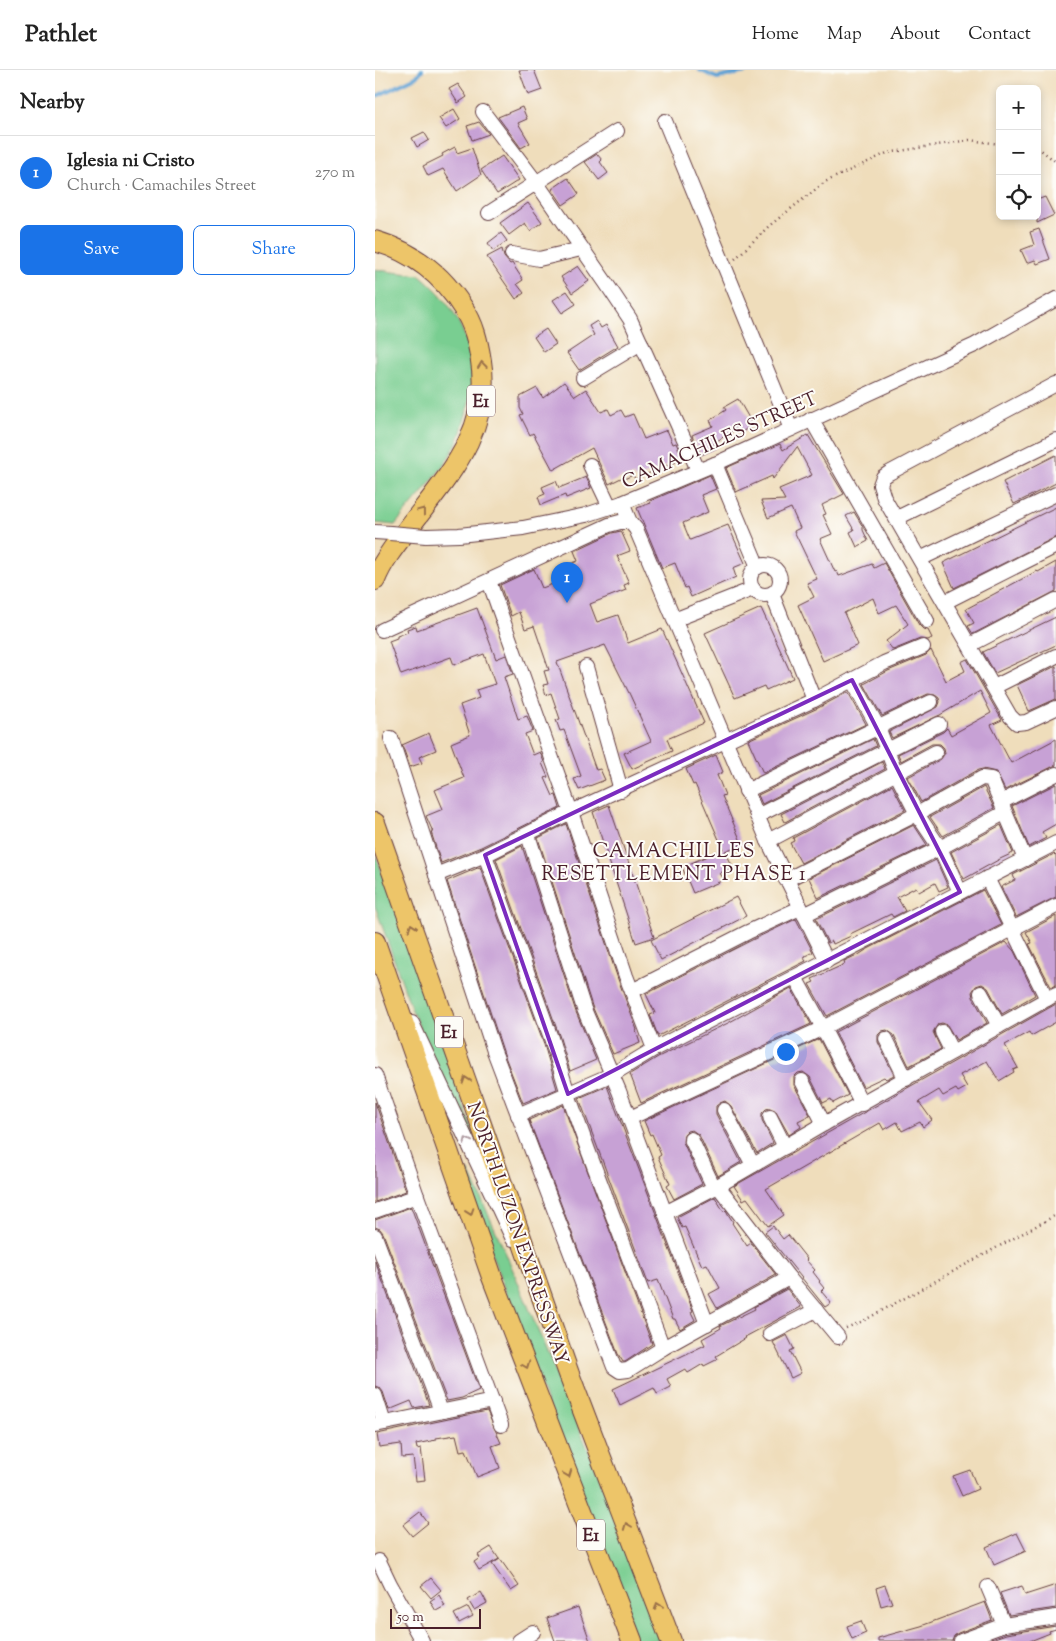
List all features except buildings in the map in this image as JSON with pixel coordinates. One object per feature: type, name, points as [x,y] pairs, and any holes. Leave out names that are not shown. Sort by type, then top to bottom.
[{"type":"highway","name":"E1","points":[[375,241],[399,250],[420,261],[445,283],[470,320],[478,341],[482,368],[481,403],[475,427],[464,452],[455,467],[396,545],[375,580]]},
{"type":"highway","points":[[375,251],[420,261]]},
{"type":"highway","name":"NORTH LUZON EXPRESSWAY","points":[[375,823],[572,1383],[671,1641]]},
{"type":"highway","name":"NORTH LUZON EXPRESSWAY","points":[[376,946],[492,1276],[632,1641]]},
{"type":"street","points":[[483,112],[536,182],[630,319],[698,470]]},
{"type":"street","points":[[665,121],[791,429]]},
{"type":"street","points":[[489,213],[617,131]]},
{"type":"street","points":[[512,254],[539,259],[581,249]]},
{"type":"street","name":"CAMACHILES STREET","points":[[375,532],[426,536],[459,535],[523,528],[586,514],[616,505],[715,464],[975,345],[1056,299]]},
{"type":"street","points":[[583,378],[641,343]]},
{"type":"street","points":[[1056,384],[883,477],[880,485],[885,498],[969,645],[1017,724],[1026,722],[1056,708]]},
{"type":"street","points":[[811,419],[927,620]]},
{"type":"street","points":[[897,518],[1056,440]]},
{"type":"street","points":[[715,464],[758,567]]},
{"type":"street","points":[[590,465],[616,505],[636,529],[768,841],[827,961]]},
{"type":"street","points":[[920,559],[1056,494]]},
{"type":"street","points":[[382,630],[609,525],[630,522]]},
{"type":"street","points":[[945,602],[1056,546]]},
{"type":"street","points":[[768,566],[777,572],[779,586],[772,594],[761,595],[753,590],[750,577],[758,567],[768,566]]},
{"type":"street","points":[[489,581],[571,812],[631,990],[655,1049]]},
{"type":"street","points":[[674,620],[753,590]]},
{"type":"street","points":[[772,594],[814,700]]},
{"type":"street","points":[[969,645],[1056,600]]},
{"type":"street","points":[[436,875],[528,835],[571,812],[814,700],[884,663],[923,647]]},
{"type":"street","points":[[994,687],[1056,656]]},
{"type":"street","points":[[586,667],[621,790]]},
{"type":"street","points":[[852,680],[878,727],[896,773],[917,814],[940,848],[960,892]]},
{"type":"street","points":[[746,791],[931,702]]},
{"type":"street","points":[[757,816],[939,724]]},
{"type":"street","points":[[391,738],[491,1042],[614,1367],[620,1371],[628,1370],[663,1348],[789,1278]]},
{"type":"street","points":[[768,841],[936,752]]},
{"type":"street","points":[[631,990],[940,848],[1056,774]]},
{"type":"street","points":[[786,880],[917,814],[982,778],[991,779],[1025,859]]},
{"type":"street","points":[[528,835],[579,994],[613,1074],[707,1324]]},
{"type":"street","points":[[518,1115],[613,1074],[655,1049],[1056,843]]},
{"type":"street","points":[[485,855],[551,1038],[568,1094],[663,1348]]},
{"type":"street","points":[[665,1213],[716,1187],[1051,996],[987,878]]},
{"type":"street","points":[[630,1118],[823,1028],[1056,906]]},
{"type":"street","points":[[376,946],[547,1312]]},
{"type":"street","points":[[795,977],[862,1104]]},
{"type":"street","points":[[981,993],[999,1026]]},
{"type":"street","points":[[942,1032],[952,1052]]},
{"type":"street","points":[[886,1039],[906,1079]]},
{"type":"street","points":[[375,1075],[417,1196],[501,1424]]},
{"type":"street","points":[[802,1081],[824,1124]]},
{"type":"street","points":[[724,1110],[753,1165]]},
{"type":"street","points":[[770,1117],[785,1147]]},
{"type":"street","points":[[691,1139],[716,1187],[836,1335]]},
{"type":"street","points":[[375,1211],[417,1196]]},
{"type":"street","points":[[375,1236],[441,1411]]},
{"type":"street","points":[[770,1334],[816,1310]]},
{"type":"street","points":[[375,1395],[380,1424],[493,1401]]},
{"type":"street","points":[[379,1561],[422,1641]]},
{"type":"street","points":[[988,1587],[1004,1625]]},
{"type":"street","points":[[961,1641],[1004,1625],[1056,1617]]},
{"type":"street","points":[[519,1641],[533,1632]]},
{"type":"path","points":[[725,269],[769,226],[825,182],[887,153],[969,140],[996,143]]},
{"type":"path","points":[[1041,150],[1056,162]]},
{"type":"path","points":[[836,1335],[1056,1215]]},
{"type":"highlighted area","points":[[852,680],[960,892],[568,1094],[485,855]]},
{"type":"green space","points":[[375,269],[420,275],[438,292],[454,314],[471,357],[472,372],[469,404],[458,440],[438,473],[395,525],[375,523]]},
{"type":"green space","points":[[375,852],[490,1183],[413,1013],[375,906]]},
{"type":"green space","points":[[469,1171],[507,1256],[600,1478],[661,1641],[636,1641],[462,1175]]},
{"type":"waterway","points":[[375,97],[416,77],[422,70]]},
{"type":"waterway","points":[[699,70],[717,78],[746,72],[746,70]]},
{"type":"place","name":"Iglesia ni Cristo","points":[[567,603]]},
{"type":"district","name":"CAMACHILLES RESETTLEMENT PHASE 1","points":[[674,862]]}]
